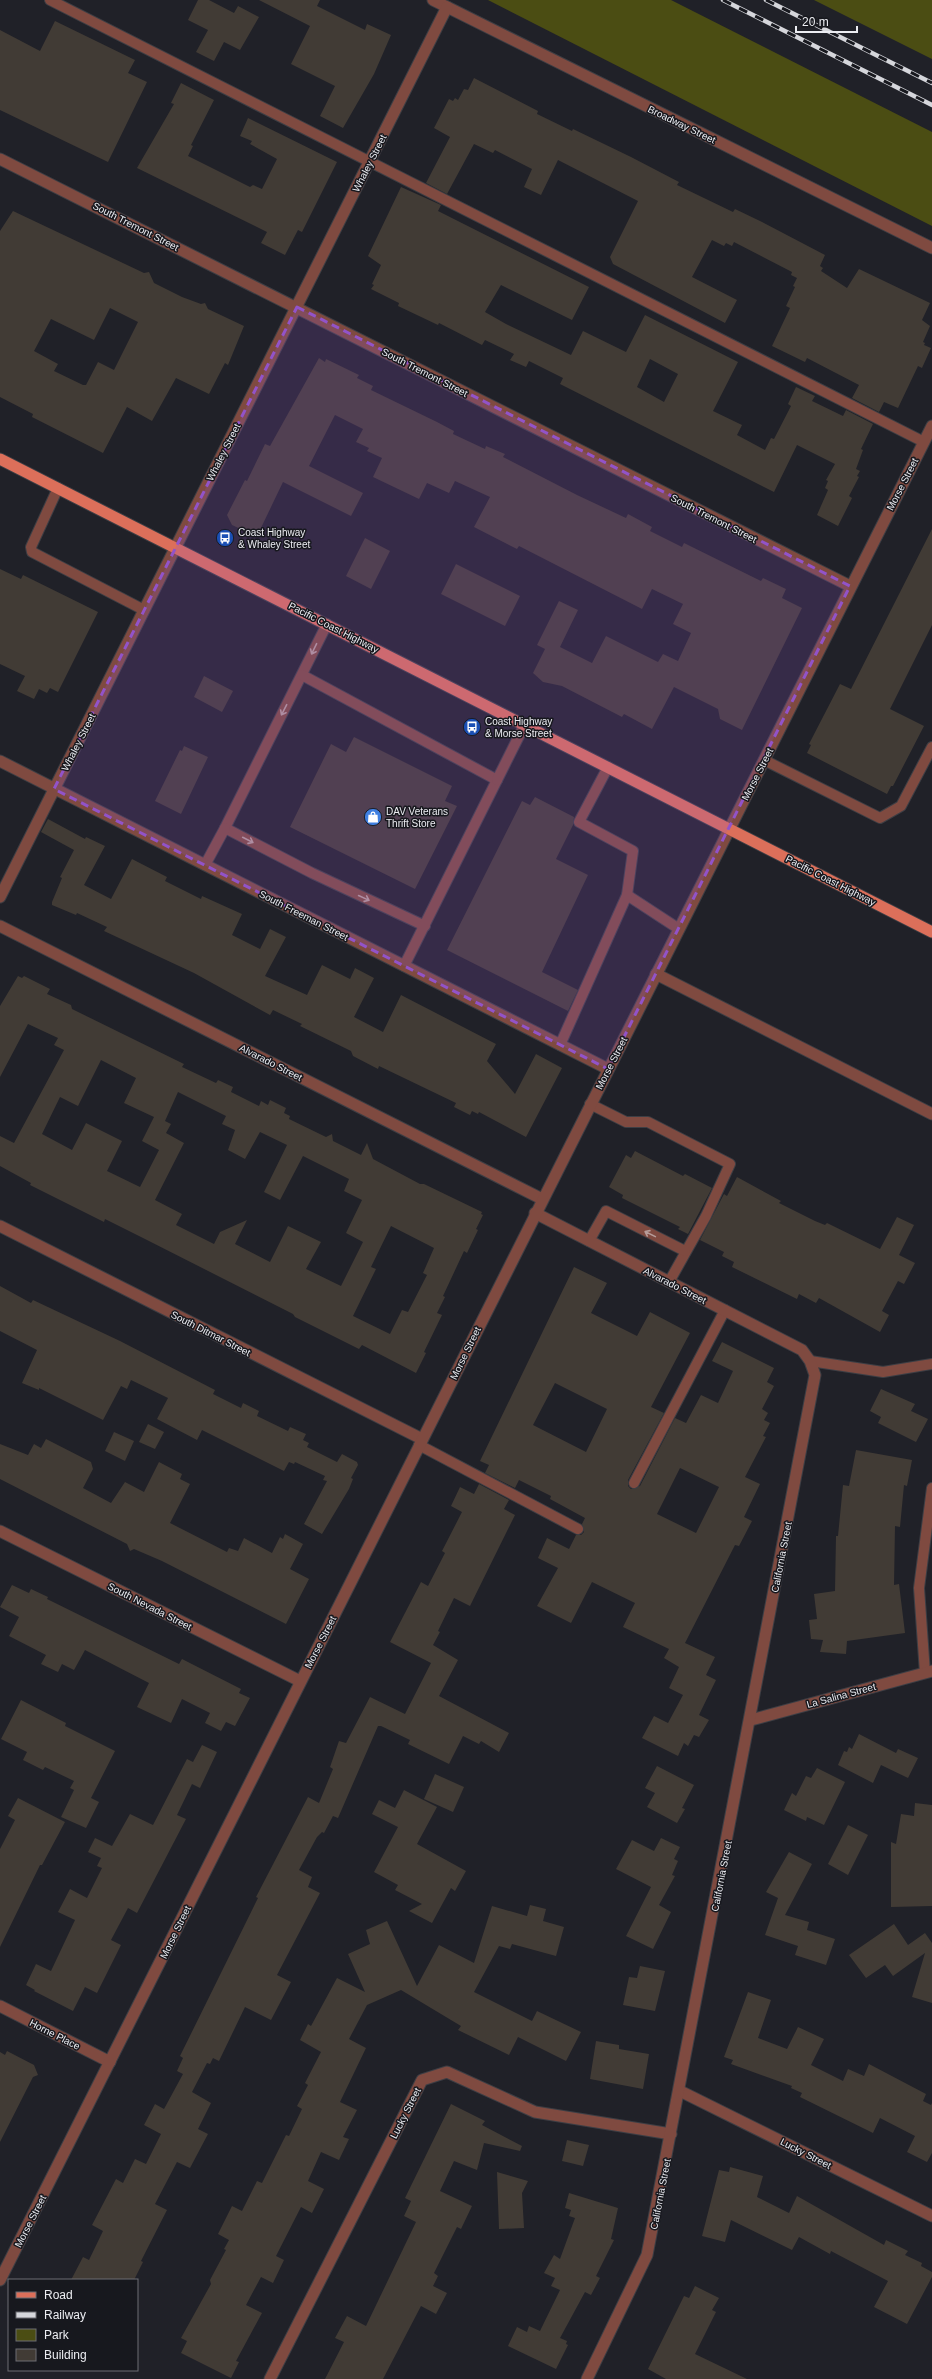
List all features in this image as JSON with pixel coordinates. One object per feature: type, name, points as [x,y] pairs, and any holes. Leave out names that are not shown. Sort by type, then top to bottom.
[{"type":"main road","name":"Pacific Coast Highway","points":[[0,459],[730,828],[932,932]]},
{"type":"street","name":"Broadway Street","points":[[433,0],[932,248]]},
{"type":"street","name":"Whaley Street","points":[[0,897],[447,7]]},
{"type":"street","name":"South Tremont Street","points":[[0,159],[850,586]]},
{"type":"street","name":"Morse Street","points":[[0,2280],[542,1199],[730,828],[850,586],[932,426]]},
{"type":"street","name":"South Freeman Street","points":[[0,761],[608,1069]]},
{"type":"street","name":"Alvarado Street","points":[[0,926],[542,1199]]},
{"type":"street","points":[[656,974],[932,1114]]},
{"type":"street","name":"Alvarado Street","points":[[535,1213],[802,1350],[810,1361]]},
{"type":"street","name":"South Ditmar Street","points":[[0,1226],[421,1442]]},
{"type":"street","name":"California Street","points":[[587,2379],[647,2255],[672,2134],[815,1375],[810,1361]]},
{"type":"street","name":"South Nevada Street","points":[[0,1531],[300,1681]]},
{"type":"street","name":"La Salina Street","points":[[751,1720],[928,1672]]},
{"type":"street","name":"Horne Place","points":[[0,2006],[110,2062]]},
{"type":"street","name":"Lucky Street","points":[[270,2379],[422,2080],[447,2072],[535,2112],[672,2134]]},
{"type":"street","name":"Lucky Street","points":[[680,2091],[932,2216]]},
{"type":"lane","points":[[50,0],[369,163],[924,442]]},
{"type":"lane","points":[[58,488],[33,541],[32,552],[144,610]]},
{"type":"lane","points":[[205,865],[327,624]]},
{"type":"lane","points":[[302,675],[497,780]]},
{"type":"lane","points":[[404,966],[525,724]]},
{"type":"lane","points":[[764,760],[880,818],[901,806],[932,747]]},
{"type":"lane","points":[[560,1045],[627,895],[633,851],[579,822],[608,767]]},
{"type":"lane","points":[[225,828],[312,873],[425,926]]},
{"type":"lane","points":[[627,895],[679,929]]},
{"type":"lane","points":[[590,1104],[626,1122],[648,1122],[730,1164],[706,1216],[685,1251],[669,1282]]},
{"type":"lane","points":[[589,1241],[606,1212],[685,1251]]},
{"type":"lane","points":[[634,1483],[725,1310]]},
{"type":"lane","points":[[810,1361],[883,1372],[932,1364]]},
{"type":"lane","points":[[421,1442],[578,1529]]},
{"type":"lane","points":[[928,1672],[919,1588],[932,1488]]},
{"type":"highlighted area","points":[[297,307],[850,586],[608,1069],[54,789]]},
{"type":"green space","points":[[488,0],[671,0],[932,132],[932,226]]},
{"type":"green space","points":[[814,0],[932,0],[932,59]]},
{"type":"building","points":[[198,0],[209,0],[234,13],[238,6],[259,17],[240,50],[224,42],[214,61],[196,52],[208,30],[188,20]]},
{"type":"building","points":[[259,0],[320,0],[317,6],[365,30],[367,24],[391,35],[374,74],[343,128],[320,116],[335,86],[291,64],[310,26]]},
{"type":"building","points":[[55,21],[135,60],[128,73],[147,82],[108,162],[0,110],[0,30],[40,51]]},
{"type":"building","points":[[474,78],[538,111],[537,114],[572,131],[573,129],[679,182],[677,185],[733,212],[735,209],[825,255],[820,266],[823,268],[821,271],[847,288],[859,269],[930,303],[922,320],[930,326],[923,342],[925,343],[924,345],[931,348],[922,368],[918,366],[898,408],[884,402],[879,412],[852,398],[859,385],[807,358],[805,362],[772,346],[790,308],[786,306],[795,287],[793,286],[797,278],[791,275],[792,272],[734,242],[732,246],[726,243],[724,246],[712,240],[692,277],[737,300],[725,323],[613,264],[610,257],[638,201],[558,160],[541,195],[524,187],[532,169],[495,150],[493,153],[474,144],[447,194],[426,183],[450,137],[434,128],[449,99],[453,101],[455,98],[458,100],[464,89],[468,90]]},
{"type":"building","points":[[181,83],[214,100],[191,145],[193,146],[188,156],[250,187],[253,185],[262,189],[277,159],[250,144],[252,141],[240,136],[248,118],[337,162],[302,232],[298,230],[285,255],[261,243],[267,232],[137,168],[174,104],[171,103]]},
{"type":"building","points":[[401,187],[441,205],[438,211],[589,287],[572,320],[501,285],[485,312],[506,324],[571,355],[583,331],[626,352],[645,315],[738,362],[713,411],[742,425],[737,435],[765,450],[771,438],[774,439],[791,406],[788,404],[796,387],[815,396],[812,401],[843,416],[846,410],[873,424],[861,449],[863,450],[856,469],[860,471],[857,476],[859,477],[849,496],[852,498],[838,526],[817,515],[828,490],[825,488],[828,481],[826,480],[835,464],[797,445],[774,492],[560,384],[563,378],[529,361],[526,367],[510,360],[514,354],[485,340],[482,345],[439,323],[438,325],[398,306],[399,303],[371,289],[374,285],[372,284],[381,265],[368,256]],"holes":[[[650,359],[678,374],[664,402],[637,387]]]},
{"type":"building","points":[[13,211],[144,273],[149,272],[154,283],[182,297],[201,304],[205,303],[208,309],[244,326],[228,365],[225,363],[209,394],[176,378],[152,421],[127,407],[103,453],[32,417],[33,414],[0,397],[0,231]],"holes":[[[110,308],[138,322],[114,370],[98,362],[86,385],[83,385],[54,371],[58,364],[34,351],[51,319],[94,340]]]},
{"type":"building","points":[[319,358],[325,362],[326,359],[359,375],[357,378],[373,386],[371,390],[454,431],[453,434],[485,449],[486,446],[505,454],[503,457],[626,518],[628,514],[652,527],[650,531],[682,547],[684,543],[761,581],[763,578],[786,589],[782,598],[802,608],[742,730],[720,719],[718,709],[674,687],[652,729],[624,714],[622,717],[562,686],[543,682],[533,673],[545,649],[537,645],[559,601],[578,610],[560,647],[592,663],[606,636],[658,662],[663,654],[678,661],[691,633],[673,624],[683,604],[652,589],[642,609],[519,546],[517,549],[474,527],[490,497],[455,481],[449,493],[427,483],[419,499],[373,477],[382,458],[367,451],[369,448],[356,442],[363,429],[335,415],[309,466],[363,493],[351,516],[283,482],[260,530],[249,533],[232,525],[227,515],[245,480],[247,481],[265,444],[270,446]]},
{"type":"building","points":[[932,529],[932,625],[890,709],[924,726],[893,786],[891,786],[887,794],[807,753],[811,745],[809,744],[840,684],[851,689]]},
{"type":"building","points":[[365,538],[390,551],[371,589],[346,576]]},
{"type":"building","points":[[456,564],[520,596],[505,626],[441,594]]},
{"type":"building","points":[[0,569],[21,579],[23,575],[98,612],[58,692],[50,688],[47,693],[39,689],[34,699],[17,691],[25,676],[0,664]]},
{"type":"building","points":[[204,676],[233,691],[222,712],[194,697]]},
{"type":"building","name":"DAV Veterans Thrift Store","points":[[354,737],[452,786],[445,801],[457,806],[415,889],[290,827],[331,744],[346,752]]},
{"type":"building","points":[[184,746],[208,757],[181,814],[155,801],[180,750],[182,751]]},
{"type":"building","points":[[535,797],[574,817],[573,825],[556,859],[588,875],[542,972],[578,990],[568,1011],[447,950],[522,801],[530,805]]},
{"type":"building","points":[[48,819],[85,839],[86,837],[105,846],[84,885],[111,899],[132,859],[167,877],[165,881],[201,899],[202,896],[242,914],[232,935],[260,949],[270,929],[286,937],[265,976],[307,995],[322,965],[350,979],[355,968],[374,978],[354,1017],[383,1032],[401,995],[496,1044],[487,1061],[515,1094],[536,1054],[562,1068],[526,1137],[479,1112],[478,1114],[472,1111],[470,1115],[454,1107],[456,1103],[379,1066],[378,1069],[353,1056],[351,1051],[300,1026],[302,1024],[273,1010],[270,1015],[194,973],[104,931],[107,927],[77,913],[76,915],[52,905],[62,878],[60,877],[74,850],[41,832]]},
{"type":"building","points":[[18,976],[22,978],[24,976],[50,989],[47,994],[71,1005],[72,1009],[184,1064],[182,1067],[216,1083],[218,1080],[233,1087],[231,1092],[259,1106],[261,1101],[268,1105],[270,1100],[286,1108],[284,1113],[290,1116],[289,1119],[326,1137],[332,1134],[333,1141],[361,1155],[367,1143],[373,1159],[420,1184],[424,1184],[482,1212],[481,1214],[483,1215],[476,1229],[478,1230],[467,1253],[464,1251],[443,1296],[445,1297],[437,1313],[442,1315],[424,1352],[426,1353],[416,1373],[362,1345],[359,1349],[105,1219],[104,1222],[30,1185],[31,1183],[0,1166],[0,1136],[14,1143],[64,1050],[54,1045],[58,1038],[28,1024],[0,1077],[0,1006]],"holes":[[[101,1060],[136,1078],[124,1103],[154,1117],[142,1141],[159,1150],[140,1187],[107,1171],[122,1141],[86,1123],[72,1150],[42,1134],[60,1097],[78,1106]],[[178,1092],[226,1116],[222,1124],[235,1130],[228,1150],[245,1159],[260,1132],[287,1145],[264,1192],[280,1200],[303,1156],[349,1179],[344,1191],[362,1200],[346,1233],[363,1242],[341,1286],[306,1269],[321,1242],[288,1226],[270,1262],[235,1244],[247,1220],[220,1232],[214,1244],[176,1225],[182,1214],[155,1200],[184,1143],[166,1133],[171,1124],[165,1121]],[[391,1226],[434,1248],[423,1273],[427,1275],[408,1312],[402,1310],[390,1334],[353,1316],[376,1269],[371,1267]]]},
{"type":"building","points":[[635,1151],[683,1176],[685,1174],[712,1188],[688,1234],[678,1229],[680,1227],[622,1198],[623,1195],[609,1187],[626,1155],[631,1158]]},
{"type":"building","points":[[737,1177],[781,1201],[779,1203],[815,1221],[825,1225],[827,1223],[880,1249],[897,1217],[914,1225],[899,1255],[915,1263],[904,1284],[898,1281],[882,1311],[889,1315],[880,1332],[819,1298],[816,1303],[799,1294],[797,1299],[732,1267],[734,1262],[722,1256],[724,1252],[700,1240],[724,1194],[727,1196]]},
{"type":"building","points":[[574,1267],[607,1283],[591,1313],[637,1336],[650,1312],[690,1333],[651,1407],[664,1413],[628,1480],[628,1486],[631,1489],[640,1486],[675,1418],[686,1423],[701,1395],[718,1403],[733,1371],[712,1361],[722,1342],[774,1368],[767,1382],[774,1386],[762,1409],[768,1413],[764,1420],[770,1423],[763,1436],[766,1437],[745,1477],[760,1484],[744,1517],[752,1521],[739,1546],[735,1545],[685,1643],[715,1657],[706,1675],[716,1680],[699,1715],[709,1720],[699,1737],[694,1735],[688,1746],[684,1743],[678,1756],[642,1738],[654,1716],[668,1723],[683,1695],[669,1688],[679,1667],[664,1658],[669,1649],[623,1627],[635,1603],[592,1582],[571,1623],[537,1606],[558,1568],[538,1558],[547,1538],[569,1549],[576,1535],[581,1535],[584,1532],[582,1524],[585,1518],[550,1499],[551,1496],[519,1480],[515,1488],[485,1473],[489,1465],[480,1461]],"holes":[[[555,1383],[607,1409],[586,1452],[533,1425]],[[680,1468],[719,1487],[696,1533],[657,1514]]]},
{"type":"building","points":[[0,1286],[31,1303],[33,1300],[120,1341],[215,1390],[213,1394],[241,1408],[243,1403],[259,1411],[257,1416],[288,1431],[290,1427],[306,1434],[303,1440],[309,1443],[307,1447],[337,1462],[342,1454],[357,1462],[358,1465],[351,1478],[353,1479],[349,1489],[322,1534],[304,1524],[327,1481],[323,1480],[325,1476],[295,1462],[294,1464],[289,1462],[284,1471],[202,1430],[197,1440],[157,1419],[168,1398],[131,1380],[127,1389],[121,1386],[103,1420],[39,1388],[39,1390],[22,1383],[37,1350],[0,1331]]},
{"type":"building","points":[[881,1389],[915,1404],[911,1411],[928,1419],[916,1442],[878,1423],[881,1417],[870,1411]]},
{"type":"building","points":[[148,1424],[164,1432],[155,1449],[139,1442]]},
{"type":"building","points":[[114,1432],[134,1441],[125,1461],[105,1451]]},
{"type":"building","points":[[46,1439],[91,1462],[93,1469],[83,1488],[111,1503],[125,1482],[144,1492],[159,1462],[182,1474],[180,1479],[190,1484],[170,1523],[227,1552],[229,1548],[238,1551],[244,1538],[272,1553],[280,1537],[283,1539],[285,1534],[303,1544],[290,1569],[309,1579],[286,1624],[162,1561],[134,1549],[130,1551],[127,1544],[0,1479],[0,1444],[28,1455],[34,1444],[41,1448]]},
{"type":"building","points":[[856,1450],[912,1460],[907,1486],[904,1485],[900,1527],[895,1526],[894,1585],[899,1584],[905,1633],[847,1641],[846,1654],[820,1652],[823,1640],[811,1639],[809,1620],[817,1619],[814,1594],[835,1591],[836,1536],[838,1536],[843,1485],[849,1486]]},
{"type":"building","points":[[479,1484],[509,1500],[504,1509],[515,1515],[470,1606],[454,1598],[438,1631],[440,1632],[433,1645],[458,1660],[439,1696],[509,1733],[499,1752],[481,1741],[479,1744],[463,1736],[449,1764],[408,1744],[410,1740],[381,1726],[378,1726],[338,1818],[333,1816],[324,1833],[322,1832],[317,1837],[299,1870],[312,1877],[308,1887],[320,1893],[277,1975],[291,1982],[271,2020],[245,2007],[219,2061],[213,2058],[210,2064],[207,2063],[192,2092],[211,2103],[198,2129],[208,2134],[190,2168],[177,2162],[155,2204],[167,2210],[141,2261],[143,2262],[134,2279],[72,2279],[83,2257],[89,2260],[103,2231],[92,2225],[116,2179],[123,2183],[135,2159],[146,2164],[161,2134],[144,2125],[155,2104],[164,2109],[183,2074],[177,2071],[183,2058],[180,2056],[258,1898],[256,1897],[308,1797],[319,1803],[333,1769],[330,1767],[339,1741],[346,1743],[370,1697],[405,1714],[431,1663],[390,1642],[421,1582],[428,1586],[445,1553],[442,1551],[462,1512],[451,1506],[460,1487],[474,1494]]},
{"type":"building","points":[[12,1585],[29,1593],[31,1589],[48,1597],[47,1599],[179,1664],[182,1659],[241,1689],[239,1693],[250,1698],[235,1726],[226,1722],[221,1731],[205,1723],[210,1713],[182,1699],[171,1723],[137,1707],[149,1683],[85,1650],[74,1670],[62,1664],[58,1672],[41,1664],[46,1655],[9,1636],[19,1617],[0,1607]]},
{"type":"building","points":[[21,1700],[66,1723],[65,1726],[115,1751],[91,1798],[99,1802],[86,1828],[61,1817],[74,1790],[70,1788],[74,1781],[45,1767],[43,1770],[23,1760],[27,1752],[1,1739]]},
{"type":"building","points":[[859,1734],[896,1753],[898,1749],[918,1758],[908,1778],[881,1765],[873,1783],[838,1765],[844,1751],[847,1752],[849,1747],[852,1749]]},
{"type":"building","points":[[202,1745],[217,1752],[200,1788],[192,1784],[177,1815],[186,1819],[137,1913],[128,1908],[111,1940],[121,1945],[97,1993],[85,1987],[73,2011],[34,1991],[35,1990],[26,1985],[36,1964],[51,1971],[75,1920],[58,1912],[70,1889],[87,1898],[102,1868],[97,1866],[101,1858],[88,1852],[95,1838],[112,1846],[130,1814],[153,1825],[187,1759],[193,1762]]},
{"type":"building","points":[[657,1766],[694,1785],[682,1808],[685,1809],[677,1823],[647,1807],[655,1793],[645,1788]]},
{"type":"building","points":[[817,1768],[845,1782],[824,1825],[807,1817],[806,1821],[784,1810],[792,1793],[796,1796],[806,1776],[811,1778]]},
{"type":"building","points":[[435,1774],[464,1787],[453,1812],[424,1799]]},
{"type":"building","points":[[404,1790],[437,1807],[417,1844],[466,1871],[455,1891],[451,1888],[432,1923],[409,1911],[422,1904],[395,1890],[398,1885],[374,1872],[398,1827],[372,1814],[379,1800],[395,1808]]},
{"type":"building","points":[[18,1798],[65,1822],[42,1865],[40,1865],[0,1947],[0,1849],[15,1820],[8,1816]]},
{"type":"building","points":[[915,1803],[932,1805],[932,1906],[891,1907],[891,1842],[896,1844],[901,1814],[914,1816]]},
{"type":"building","points":[[848,1825],[868,1835],[848,1875],[828,1864]]},
{"type":"building","points":[[661,1838],[680,1847],[674,1859],[678,1861],[672,1875],[675,1876],[659,1905],[671,1912],[653,1949],[626,1936],[651,1887],[616,1869],[632,1840],[654,1851]]},
{"type":"building","points":[[789,1852],[812,1864],[785,1915],[809,1922],[807,1930],[835,1939],[826,1965],[795,1955],[798,1946],[765,1935],[778,1898],[766,1892]]},
{"type":"building","points":[[530,1905],[546,1909],[543,1921],[564,1927],[556,1956],[512,1944],[510,1949],[499,1946],[474,1992],[532,2021],[537,2011],[581,2032],[566,2061],[518,2037],[509,2055],[458,2030],[461,2026],[401,1990],[367,2005],[349,2039],[366,2048],[340,2102],[357,2110],[343,2137],[349,2139],[339,2160],[321,2152],[308,2181],[324,2189],[312,2213],[301,2207],[276,2256],[284,2260],[273,2283],[261,2277],[246,2305],[262,2313],[236,2361],[239,2362],[231,2378],[181,2353],[187,2341],[181,2338],[211,2284],[210,2280],[226,2250],[224,2249],[229,2240],[218,2234],[232,2206],[242,2211],[257,2181],[262,2183],[286,2135],[289,2136],[302,2109],[297,2106],[308,2085],[305,2083],[321,2052],[300,2040],[308,2024],[311,2026],[337,1978],[365,1992],[348,1954],[370,1944],[366,1930],[387,1921],[417,1986],[439,1945],[474,1963],[492,1906],[527,1916]]},
{"type":"building","points":[[894,1924],[908,1945],[925,1933],[932,1943],[932,2003],[912,1997],[925,1953],[893,1976],[885,1965],[866,1978],[849,1955]]},
{"type":"building","points":[[640,1966],[665,1971],[655,2011],[623,2005],[629,1977],[637,1978]]},
{"type":"building","points":[[748,1992],[771,2000],[758,2038],[787,2049],[798,2027],[824,2039],[811,2065],[843,2081],[848,2069],[864,2076],[869,2064],[926,2094],[923,2101],[931,2105],[932,2103],[932,2153],[927,2162],[907,2152],[915,2136],[880,2118],[873,2133],[800,2097],[802,2093],[791,2088],[792,2086],[731,2064],[733,2060],[724,2057]]},
{"type":"building","points":[[596,2041],[619,2045],[619,2049],[649,2054],[643,2089],[590,2079]]},
{"type":"building","points":[[7,2051],[34,2065],[38,2075],[33,2077],[0,2142],[0,2052],[5,2055]]},
{"type":"building","points":[[451,2104],[485,2121],[482,2125],[522,2146],[520,2151],[484,2143],[477,2170],[454,2161],[440,2191],[472,2206],[461,2229],[457,2227],[434,2273],[438,2276],[433,2286],[447,2293],[436,2314],[421,2306],[383,2379],[325,2379],[344,2342],[335,2338],[347,2316],[366,2326],[416,2222],[404,2216],[411,2201],[405,2198]]},
{"type":"building","points":[[567,2140],[589,2145],[583,2166],[562,2161]]},
{"type":"building","points":[[730,2167],[763,2176],[757,2197],[789,2213],[797,2196],[884,2245],[886,2240],[908,2251],[905,2255],[922,2263],[921,2266],[932,2272],[932,2277],[907,2324],[874,2307],[888,2281],[831,2251],[830,2254],[799,2237],[792,2250],[731,2220],[725,2242],[702,2236],[719,2170],[729,2172]]},
{"type":"building","points":[[497,2172],[528,2181],[522,2193],[524,2228],[499,2229]]},
{"type":"building","points":[[569,2193],[618,2208],[611,2239],[614,2240],[596,2276],[600,2278],[591,2295],[585,2292],[560,2338],[567,2341],[566,2344],[568,2345],[556,2369],[508,2346],[517,2327],[527,2332],[529,2326],[540,2331],[560,2290],[551,2286],[555,2278],[544,2273],[554,2255],[560,2259],[575,2218],[569,2216],[571,2210],[565,2208]]},
{"type":"building","points":[[695,2286],[719,2298],[712,2310],[716,2312],[695,2354],[747,2379],[666,2379],[648,2369],[684,2296],[689,2298]]},
{"type":"railway","points":[[723,0],[932,105]]},
{"type":"railway","points":[[766,0],[932,83]]},
{"type":"place","name":"Coast Highway & Whaley Street","points":[[225,538]]},
{"type":"place","name":"Coast Highway & Morse Street","points":[[472,727]]},
{"type":"place","name":"DAV Veterans Thrift Store","points":[[373,817]]}]
